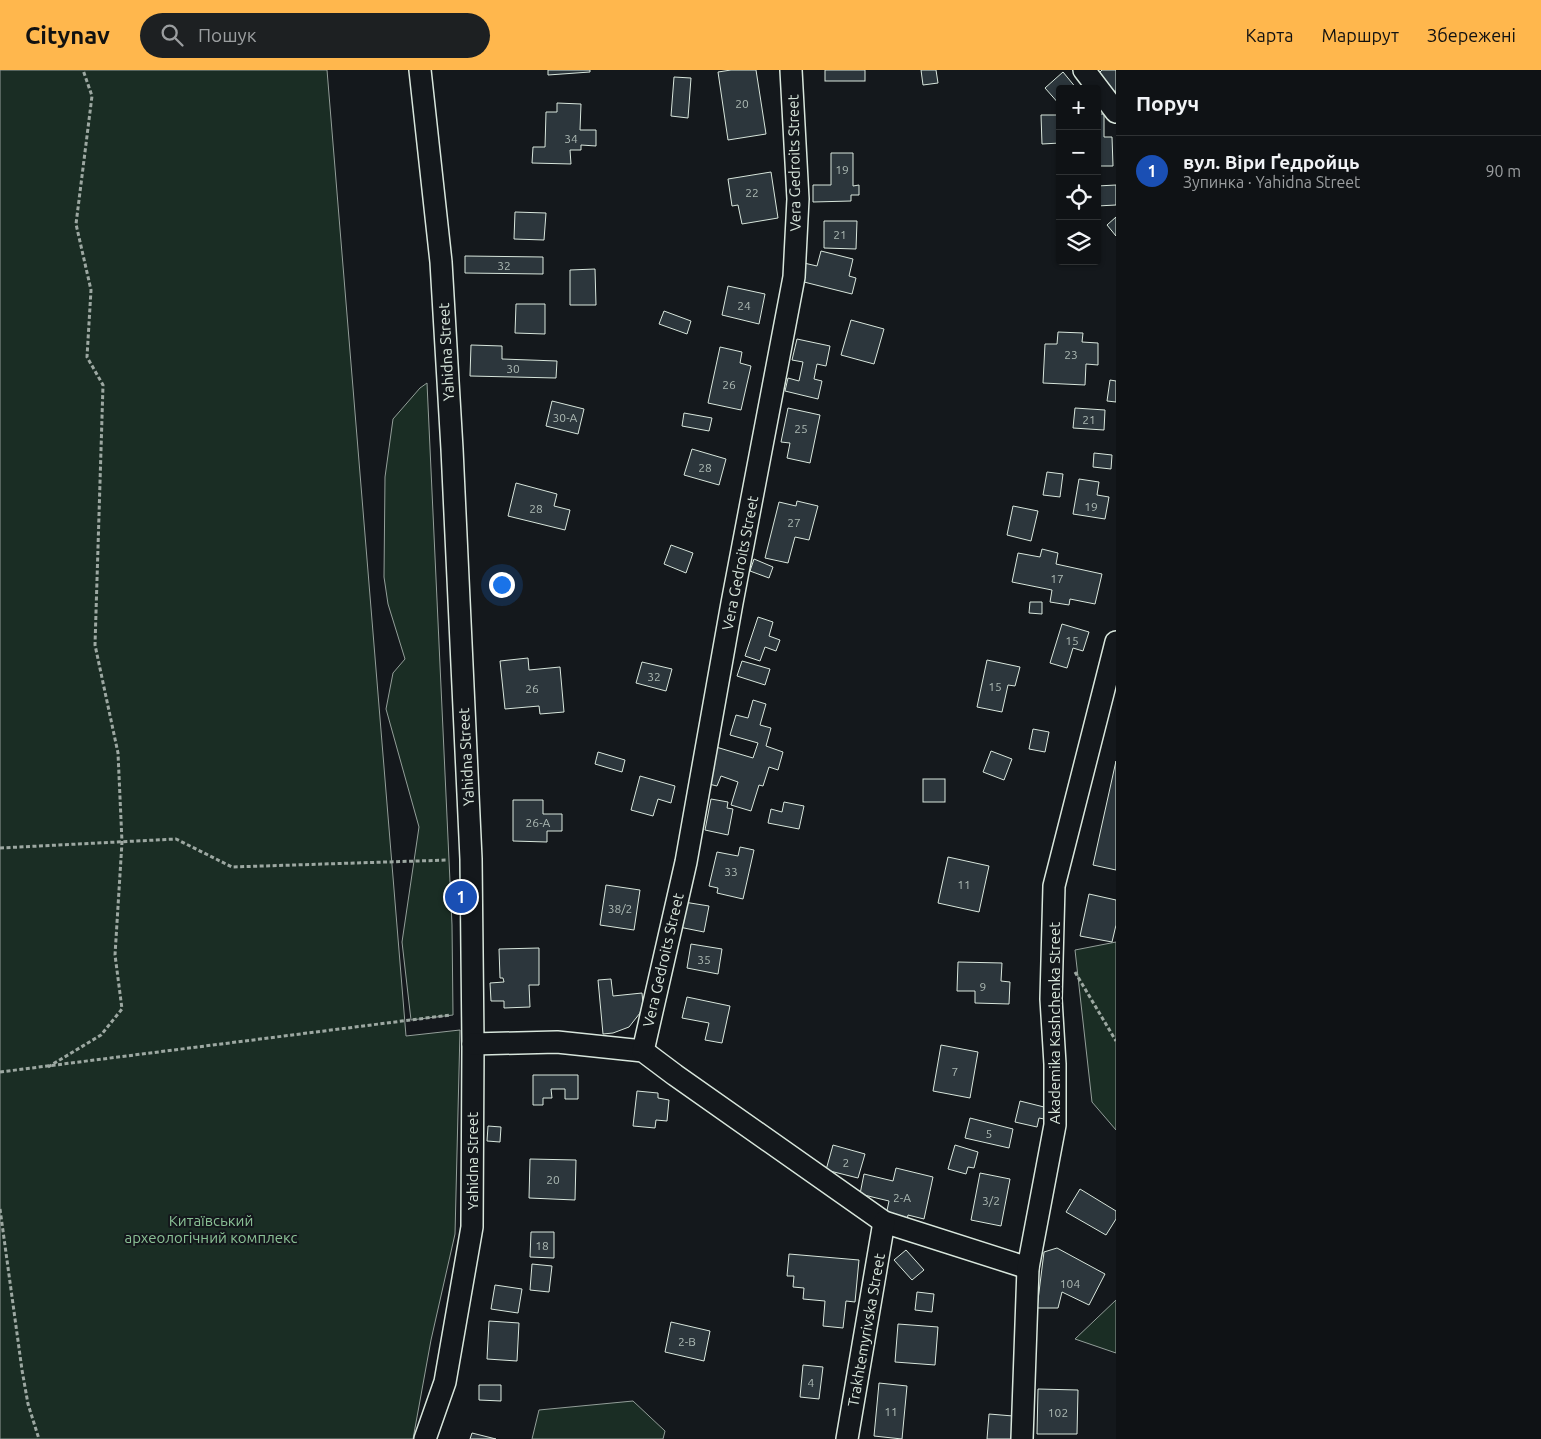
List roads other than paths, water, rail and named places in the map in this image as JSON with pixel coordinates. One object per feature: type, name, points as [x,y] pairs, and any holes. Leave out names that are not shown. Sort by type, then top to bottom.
[{"type":"street","name":"Yahidna Street","points":[[420,70],[441,262],[453,459],[471,859],[473,1012],[472,1226],[445,1382],[425,1439]]},
{"type":"street","name":"Vera Gedroits Street","points":[[643,1051],[686,862],[732,603],[794,277],[798,199],[792,70]]},
{"type":"street","points":[[1084,70],[1116,112]]},
{"type":"street","name":"Akademika Kashchenka Street","points":[[1022,1439],[1028,1268],[1056,1125],[1052,999],[1054,886],[1116,642]]},
{"type":"street","points":[[473,1044],[557,1042],[643,1051],[674,1075],[884,1222],[1028,1268]]},
{"type":"street","name":"Trakhtemyrivska Street","points":[[848,1439],[884,1222]]},
{"type":"place","name":"вул. Віри Ґедройць","points":[[461,897]]},
{"type":"park label","name":"Китаївський археологічний комплекс","points":[[211,1228]]}]
